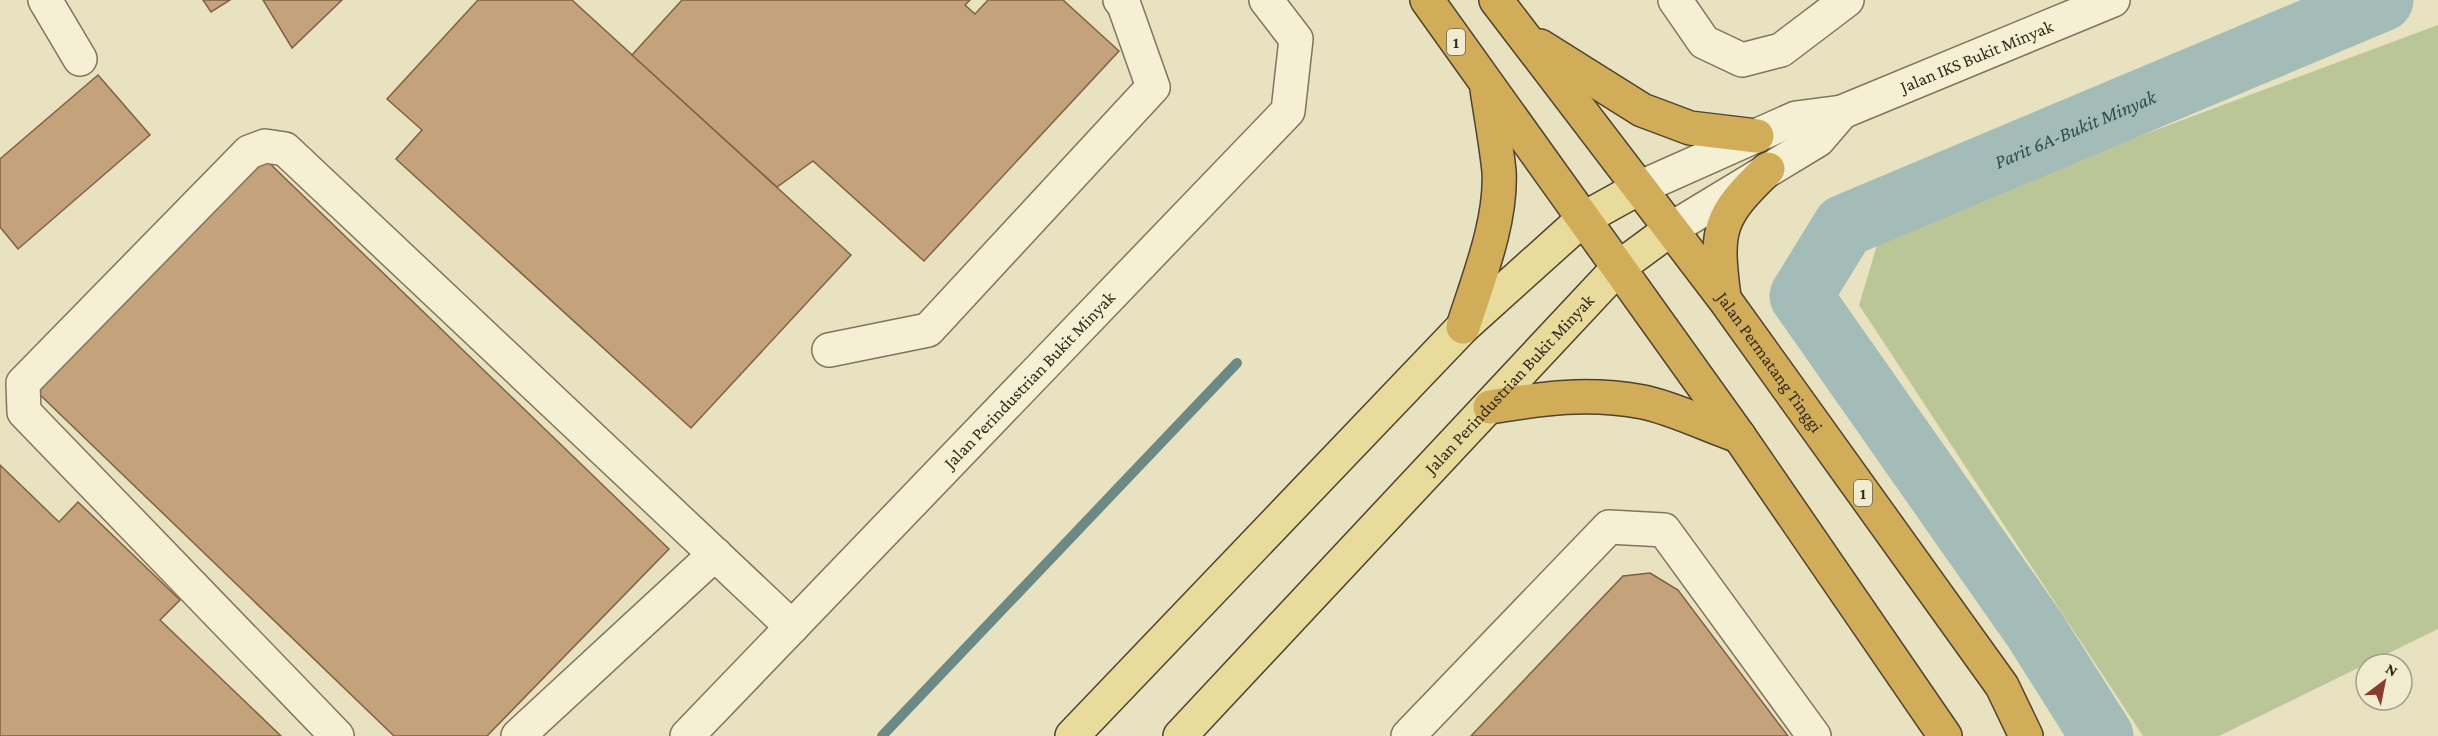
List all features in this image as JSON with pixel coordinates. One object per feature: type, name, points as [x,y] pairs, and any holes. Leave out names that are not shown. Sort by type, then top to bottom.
[{"type":"highway","name":"1","points":[[1427,0],[1739,436],[1945,736]]},
{"type":"highway","name":"Jalan Permatang Tinggi","points":[[1496,0],[1725,300],[2002,686],[2026,736]]},
{"type":"highway","points":[[1524,36],[1642,110],[1690,128],[1757,136]]},
{"type":"highway","points":[[1463,327],[1485,260],[1494,217],[1499,173],[1486,85]]},
{"type":"highway","points":[[1725,300],[1718,253],[1721,231],[1740,196],[1768,169]]},
{"type":"highway","points":[[1490,406],[1556,396],[1595,395],[1645,402],[1739,436]]},
{"type":"main road","points":[[1072,736],[1463,327],[1583,219],[1640,188]]},
{"type":"main road","name":"Jalan Perindustrian Bukit Minyak","points":[[1179,736],[1618,268],[1671,229]]},
{"type":"street","points":[[45,0],[80,59]]},
{"type":"street","points":[[829,350],[928,330],[1153,87],[1124,5],[1120,0]]},
{"type":"street","name":"Jalan Perindustrian Bukit Minyak","points":[[687,736],[1288,111],[1296,39],[1266,0]]},
{"type":"street","points":[[1675,0],[1704,42],[1742,60],[1781,50],[1846,0]]},
{"type":"street","name":"Jalan IKS Bukit Minyak","points":[[1640,188],[1796,118],[1842,112],[2113,0]]},
{"type":"street","name":"Jalan IKS Bukit Minyak","points":[[1671,229],[1818,140],[1842,112]]},
{"type":"street","points":[[337,736],[24,412],[23,383],[249,152],[265,146],[285,149],[792,627]]},
{"type":"street","points":[[1408,736],[1609,527],[1664,530],[1814,736]]},
{"type":"street","points":[[518,736],[715,554]]},
{"type":"green space","points":[[2438,25],[2438,629],[2391,652],[2354,652],[2354,670],[2219,736],[2143,736],[1859,305],[1881,232]]},
{"type":"building","points":[[203,0],[230,0],[211,12]]},
{"type":"building","points":[[263,0],[342,0],[292,48]]},
{"type":"building","points":[[478,0],[572,0],[851,255],[691,428],[396,159],[422,130],[387,99]]},
{"type":"building","points":[[682,0],[970,0],[965,5],[975,14],[988,0],[1063,0],[1119,51],[924,261],[813,161],[777,187],[632,55]]},
{"type":"building","points":[[98,75],[150,135],[18,249],[0,227],[0,159]]},
{"type":"building","points":[[263,157],[669,549],[487,736],[394,736],[36,391]]},
{"type":"building","points":[[0,465],[59,522],[78,502],[180,600],[160,620],[281,736],[0,736]]},
{"type":"building","points":[[1650,573],[1678,590],[1788,736],[1471,736],[1623,576]]},
{"type":"waterway","name":"Parit 6A-Bukit Minyak","points":[[2102,736],[2035,630],[1801,296],[1844,226],[2382,0]]},
{"type":"waterway","points":[[882,736],[1237,363]]}]
